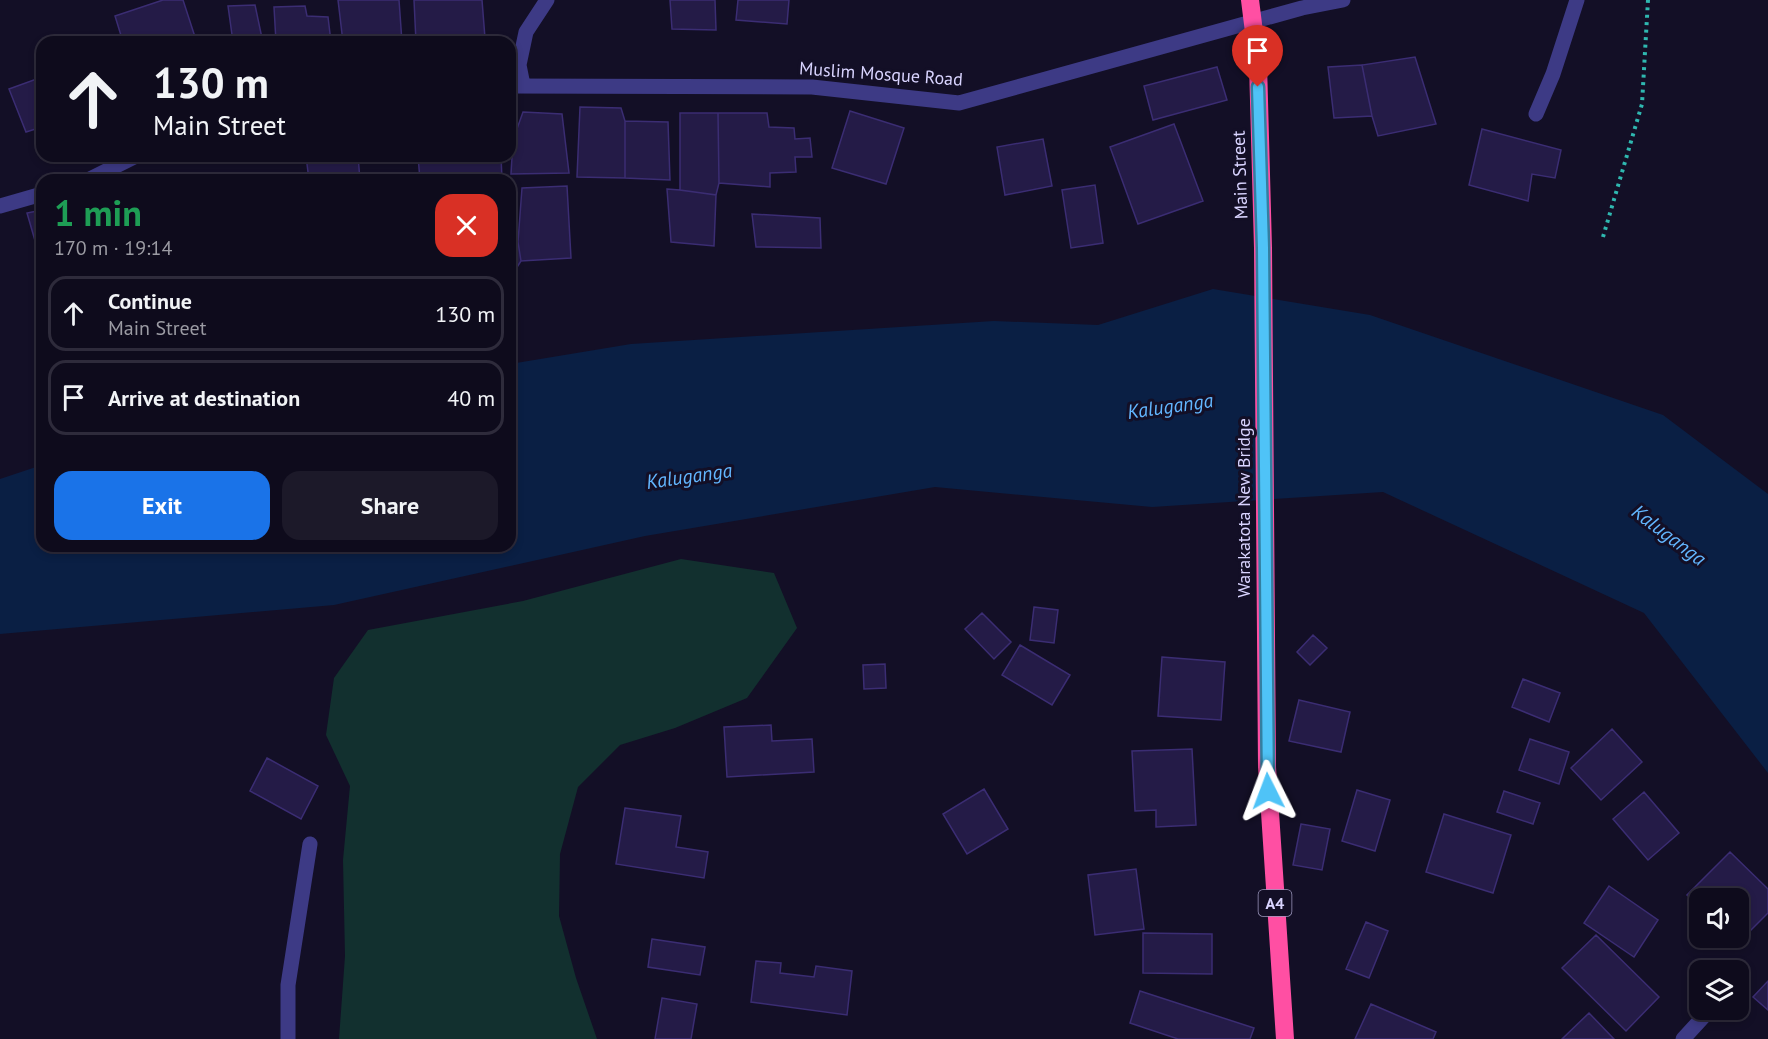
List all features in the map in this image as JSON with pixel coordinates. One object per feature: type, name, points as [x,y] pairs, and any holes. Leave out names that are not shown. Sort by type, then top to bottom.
[{"type":"highway","name":"Main Street","points":[[1250,0],[1258,64],[1263,248]]},
{"type":"highway","name":"Warakatota New Bridge","points":[[1263,248],[1267,767],[1285,1039]]},
{"type":"street","points":[[516,86],[526,32],[547,0]]},
{"type":"street","name":"Muslim Mosque Road","points":[[516,86],[812,87],[959,103],[1302,8],[1344,0]]},
{"type":"street","points":[[1536,114],[1553,74],[1577,0]]},
{"type":"street","points":[[100,174],[124,162]]},
{"type":"street","points":[[0,206],[36,196]]},
{"type":"street","points":[[288,1039],[288,985],[310,844]]},
{"type":"street","points":[[1683,1039],[1700,1020]]},
{"type":"path","points":[[1604,237],[1642,104],[1648,0]]},
{"type":"green space","points":[[681,559],[774,573],[797,628],[747,698],[675,728],[620,745],[578,787],[560,854],[559,916],[576,978],[597,1039],[339,1039],[345,956],[343,860],[350,786],[326,735],[334,678],[368,630],[523,601]]},
{"type":"water","name":"Kaluganga","points":[[1213,289],[1370,315],[1663,415],[1768,494],[1768,773],[1644,613],[1383,492],[1152,507],[935,487],[645,536],[334,605],[0,634],[0,479],[36,467],[36,552],[516,552],[516,363],[631,344],[994,321],[1098,325]]},
{"type":"building","points":[[163,0],[183,0],[195,36],[121,36],[115,16]]},
{"type":"building","points":[[338,0],[399,0],[402,36],[342,36]]},
{"type":"building","points":[[414,0],[482,0],[485,36],[416,36]]},
{"type":"building","points":[[670,0],[715,0],[716,30],[672,29]]},
{"type":"building","points":[[738,0],[789,0],[787,24],[736,20]]},
{"type":"building","points":[[255,5],[262,36],[232,36],[228,6]]},
{"type":"building","points":[[305,6],[307,16],[328,17],[330,36],[276,36],[274,7]]},
{"type":"building","points":[[1415,57],[1436,124],[1378,136],[1362,65]]},
{"type":"building","points":[[1362,65],[1372,116],[1334,118],[1328,67]]},
{"type":"building","points":[[1217,67],[1227,100],[1153,120],[1144,86]]},
{"type":"building","points":[[36,79],[36,129],[26,132],[9,89]]},
{"type":"building","points":[[580,107],[621,108],[625,121],[625,178],[577,177]]},
{"type":"building","points":[[850,111],[904,128],[886,184],[832,168]]},
{"type":"building","points":[[523,112],[562,114],[569,173],[511,174],[512,162],[516,162],[516,132]]},
{"type":"building","points":[[680,113],[718,113],[719,183],[716,195],[680,190]]},
{"type":"building","points":[[718,113],[767,113],[769,127],[794,128],[795,139],[810,138],[812,157],[795,157],[796,172],[770,173],[770,187],[719,183]]},
{"type":"building","points":[[625,121],[668,122],[670,180],[625,178]]},
{"type":"building","points":[[1174,124],[1203,201],[1138,224],[1110,147]]},
{"type":"building","points":[[1482,129],[1561,150],[1555,178],[1532,174],[1528,201],[1469,185]]},
{"type":"building","points":[[1043,139],[1052,186],[1005,195],[997,147]]},
{"type":"building","points":[[307,162],[358,162],[360,174],[308,174]]},
{"type":"building","points":[[418,162],[501,162],[502,174],[420,174]]},
{"type":"building","points":[[1095,185],[1103,243],[1071,248],[1062,190]]},
{"type":"building","points":[[567,186],[571,258],[521,261],[518,242],[522,188]]},
{"type":"building","points":[[667,189],[716,195],[714,246],[671,242]]},
{"type":"building","points":[[36,211],[36,244],[27,213]]},
{"type":"building","points":[[752,214],[820,218],[821,248],[756,247]]},
{"type":"building","points":[[516,242],[518,242],[521,261],[516,269]]},
{"type":"building","points":[[1034,607],[1058,610],[1054,643],[1030,640]]},
{"type":"building","points":[[982,613],[1011,642],[994,659],[965,629]]},
{"type":"building","points":[[1313,635],[1327,648],[1310,665],[1297,652]]},
{"type":"building","points":[[1020,645],[1070,675],[1052,705],[1002,675]]},
{"type":"building","points":[[1162,657],[1225,662],[1221,720],[1158,716]]},
{"type":"building","points":[[885,664],[886,688],[864,689],[863,665]]},
{"type":"building","points":[[1523,679],[1560,693],[1549,722],[1512,707]]},
{"type":"building","points":[[1299,700],[1350,712],[1341,752],[1289,741]]},
{"type":"building","points":[[771,725],[772,741],[812,739],[814,772],[727,777],[724,727]]},
{"type":"building","points":[[1612,729],[1642,762],[1601,800],[1571,768]]},
{"type":"building","points":[[1530,739],[1569,752],[1559,784],[1519,770]]},
{"type":"building","points":[[1192,749],[1196,825],[1156,827],[1156,810],[1135,811],[1132,751]]},
{"type":"building","points":[[267,758],[318,786],[301,819],[250,791]]},
{"type":"building","points":[[984,789],[1008,829],[967,854],[943,814]]},
{"type":"building","points":[[1357,790],[1390,800],[1375,851],[1342,841]]},
{"type":"building","points":[[1504,791],[1540,803],[1533,824],[1497,812]]},
{"type":"building","points":[[1644,792],[1679,833],[1648,860],[1613,819]]},
{"type":"building","points":[[625,808],[681,816],[676,847],[708,852],[704,878],[616,864]]},
{"type":"building","points":[[1444,814],[1511,835],[1493,893],[1426,872]]},
{"type":"building","points":[[1301,824],[1330,829],[1322,870],[1293,865]]},
{"type":"building","points":[[1730,852],[1768,889],[1768,913],[1749,932],[1749,888],[1694,888]]},
{"type":"building","points":[[1136,869],[1144,929],[1095,935],[1088,875]]},
{"type":"building","points":[[1609,886],[1658,920],[1634,957],[1584,923]]},
{"type":"building","points":[[1366,922],[1388,931],[1369,978],[1346,969]]},
{"type":"building","points":[[1143,933],[1212,934],[1212,974],[1143,973]]},
{"type":"building","points":[[1596,935],[1659,997],[1626,1031],[1562,968]]},
{"type":"building","points":[[652,939],[705,947],[700,975],[648,967]]},
{"type":"building","points":[[756,961],[781,963],[780,973],[814,977],[816,966],[852,971],[847,1015],[751,1002]]},
{"type":"building","points":[[1768,981],[1768,1010],[1753,997]]},
{"type":"building","points":[[1140,991],[1254,1028],[1250,1039],[1178,1039],[1130,1023]]},
{"type":"building","points":[[662,998],[697,1004],[691,1039],[655,1039]]},
{"type":"building","points":[[1371,1004],[1436,1032],[1433,1039],[1355,1039]]},
{"type":"building","points":[[1589,1013],[1614,1039],[1562,1039]]},
{"type":"route","points":[[1258,87],[1263,248],[1268,791]]}]
